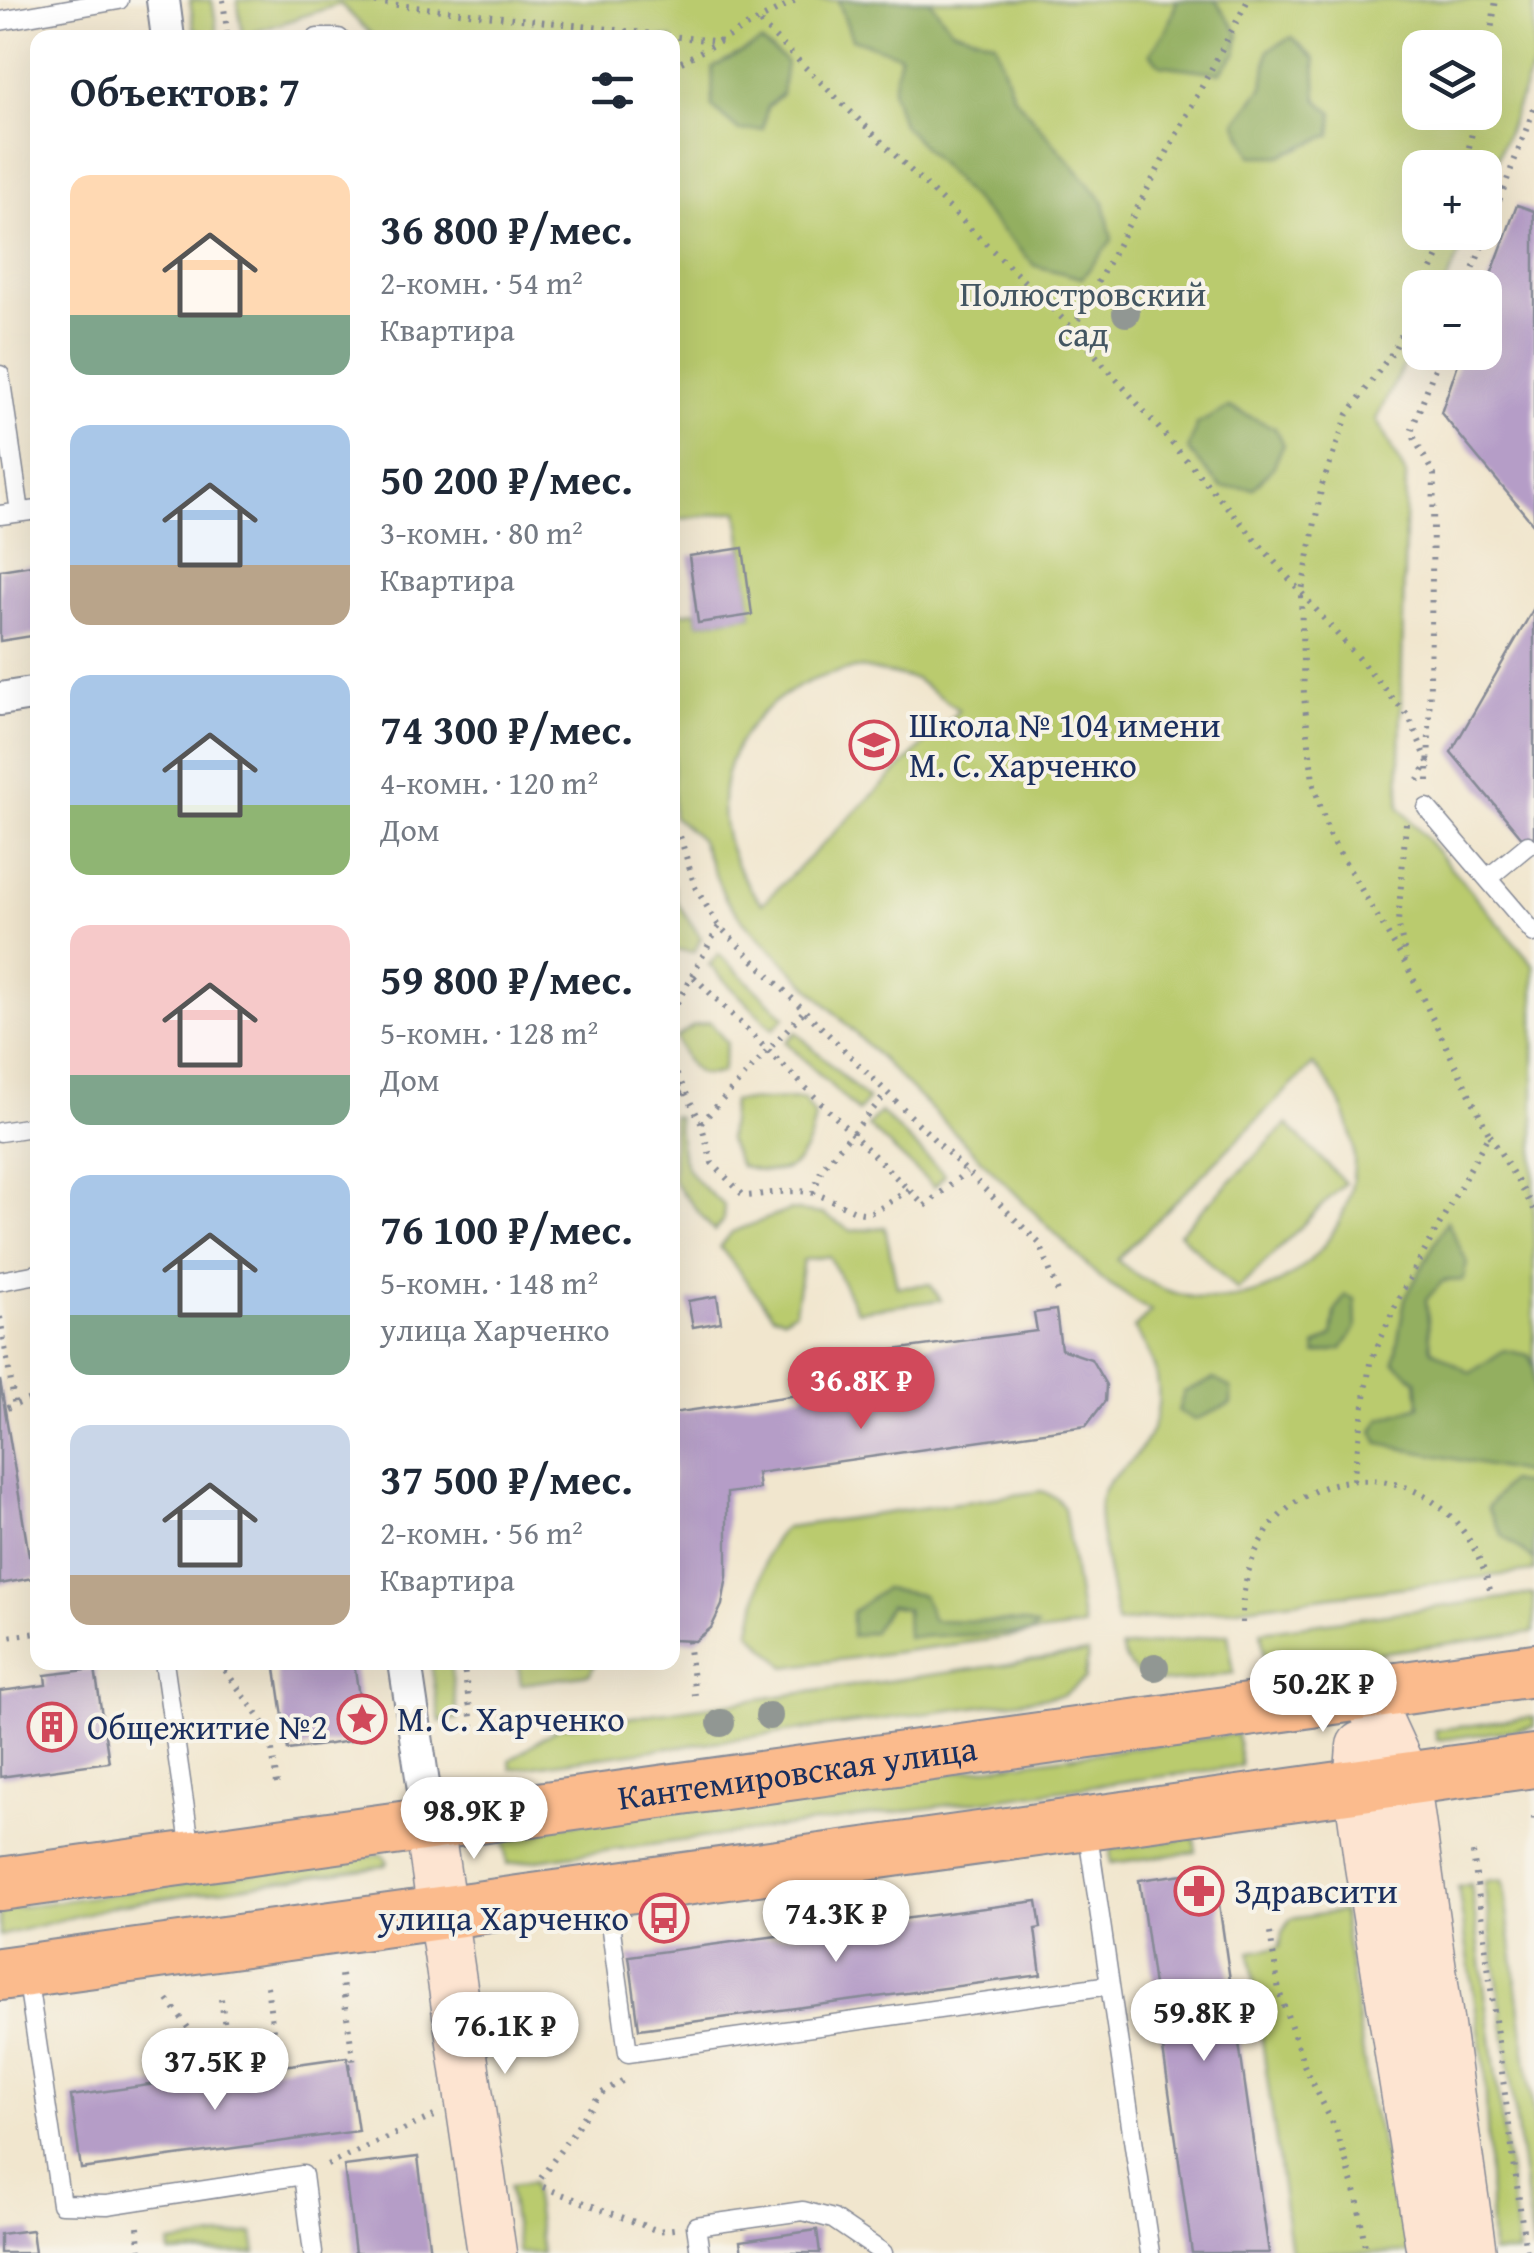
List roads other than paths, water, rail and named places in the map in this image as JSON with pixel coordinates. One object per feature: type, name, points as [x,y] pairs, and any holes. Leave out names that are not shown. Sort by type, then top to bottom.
[{"type":"main road","name":"Кантемировская улица","points":[[0,1884],[1534,1670]]},
{"type":"main road","points":[[13,1972],[1534,1761]]},
{"type":"street","points":[[163,0],[167,30]]},
{"type":"street","points":[[0,699],[30,694]]},
{"type":"street","points":[[406,1670],[492,2253]]},
{"type":"street","points":[[1366,1693],[1472,2253]]},
{"type":"street","points":[[1381,1781],[1431,2253]]},
{"type":"lane","points":[[0,21],[119,0]]},
{"type":"lane","points":[[0,375],[29,511],[0,515]]},
{"type":"lane","points":[[1427,808],[1534,932]]},
{"type":"lane","points":[[1488,878],[1528,844]]},
{"type":"lane","points":[[0,1132],[30,1127]]},
{"type":"lane","points":[[0,1282],[30,1276]]},
{"type":"lane","points":[[165,1670],[192,1857]]},
{"type":"lane","points":[[1086,1821],[1150,2253]]},
{"type":"lane","points":[[606,1888],[628,2054],[1110,1985]]},
{"type":"lane","points":[[13,1972],[61,2204],[106,2205],[303,2176],[313,2253]]},
{"type":"lane","points":[[700,2253],[696,2226],[803,2211],[833,2220],[883,2253]]},
{"type":"place","name":"Школа № 104 имени М. С. Харченко","points":[[874,745]]},
{"type":"place","name":"М. С. Харченко","points":[[362,1719]]},
{"type":"place","name":"Общежитие №2","points":[[52,1727]]},
{"type":"place","name":"Здравсити","points":[[1199,1891]]},
{"type":"place","name":"улица Харченко","points":[[664,1918]]},
{"type":"park label","name":"Полюстровский сад","points":[[1083,314]]}]
